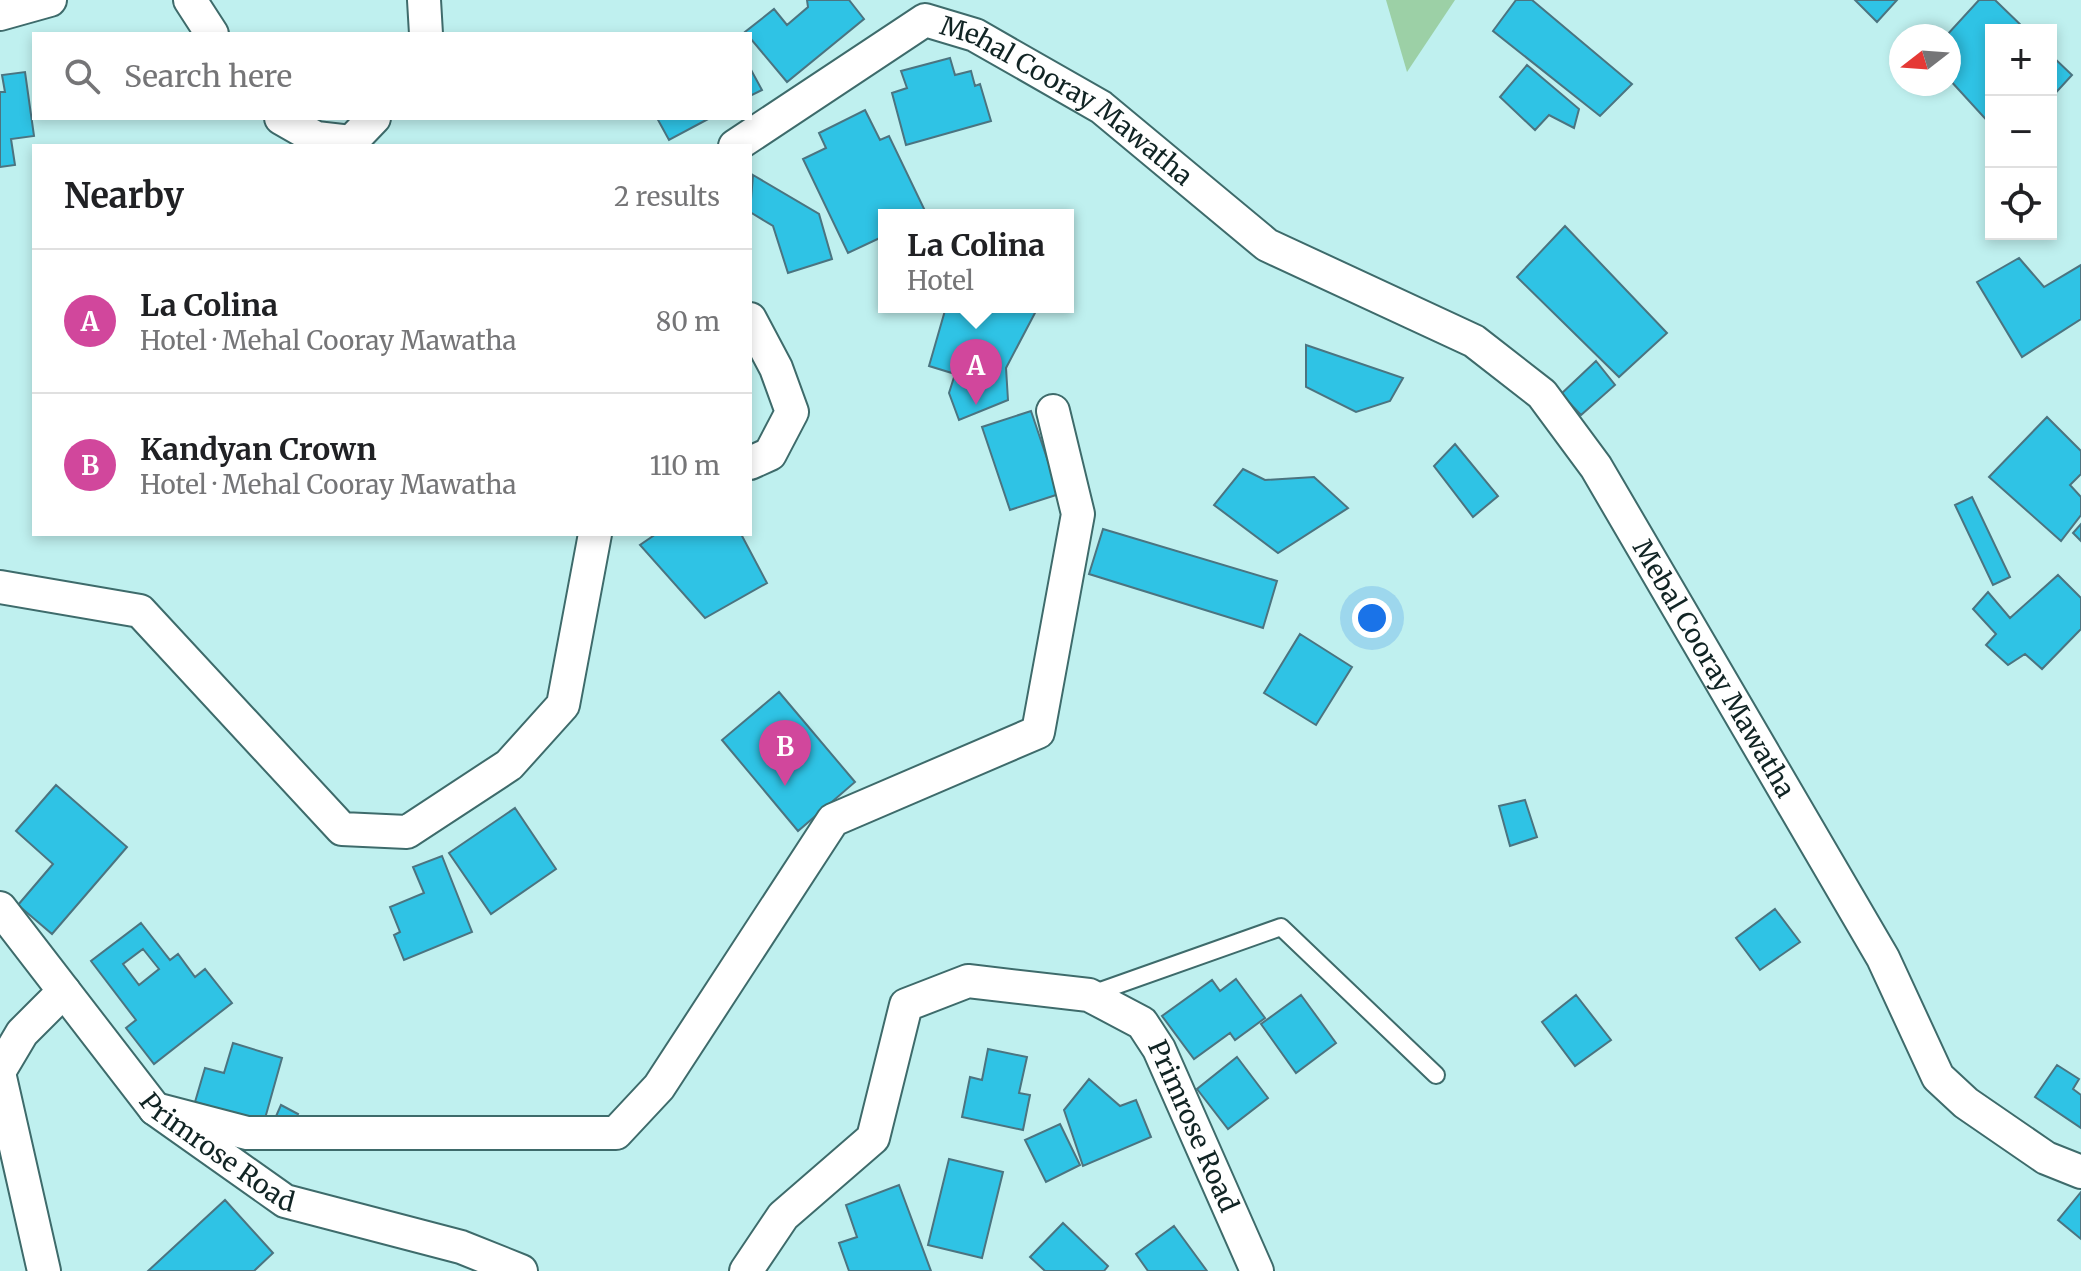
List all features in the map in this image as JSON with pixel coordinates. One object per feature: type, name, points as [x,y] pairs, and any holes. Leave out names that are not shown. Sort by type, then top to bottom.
[{"type":"street","points":[[0,14],[50,0]]},
{"type":"street","points":[[190,0],[211,32]]},
{"type":"street","points":[[424,0],[426,32]]},
{"type":"street","name":"Mehal Cooray Mawatha","points":[[738,144],[918,10],[975,35],[1101,107],[1267,245]]},
{"type":"street","points":[[284,120],[316,138],[351,142],[372,120]]},
{"type":"street","name":"Mebal Cooray Mawatha","points":[[1267,245],[1474,341],[1542,394],[1596,467],[1875,944],[1938,1077],[1966,1103],[2046,1158],[2081,1172]]},
{"type":"street","points":[[752,323],[776,368],[792,412],[770,454],[752,462]]},
{"type":"street","points":[[155,1109],[247,1133],[616,1133],[659,1087],[833,820],[1038,732],[1078,514],[1053,411]]},
{"type":"street","points":[[0,587],[140,611],[342,829],[407,832],[509,765],[563,705],[595,536]]},
{"type":"street","name":"Primrose Road","points":[[0,908],[155,1109],[285,1201],[461,1247],[521,1271]]},
{"type":"street","name":"Primrose Road","points":[[746,1271],[783,1216],[873,1138],[906,1005],[968,981],[1089,995],[1142,1023],[1159,1049],[1257,1271]]},
{"type":"street","points":[[0,1070],[22,1033],[64,991]]},
{"type":"street","points":[[0,1077],[44,1271]]},
{"type":"lane","points":[[1089,995],[1281,927],[1436,1075]]},
{"type":"green space","points":[[1386,0],[1455,0],[1407,72]]},
{"type":"building","points":[[807,0],[849,0],[864,19],[787,82],[752,40],[752,32],[745,32],[774,9],[787,25],[808,7]]},
{"type":"building","points":[[1516,0],[1532,0],[1632,84],[1600,116],[1493,31]]},
{"type":"building","points":[[1855,0],[1897,0],[1877,22]]},
{"type":"building","points":[[1979,0],[1995,0],[2020,24],[1985,24],[1985,118],[1961,92],[1961,24],[1957,24]]},
{"type":"building","points":[[950,58],[955,75],[971,71],[975,86],[980,84],[991,121],[906,145],[892,93],[907,88],[901,71]]},
{"type":"building","points":[[2057,61],[2072,75],[2057,91]]},
{"type":"building","points":[[1527,65],[1579,109],[1574,128],[1549,115],[1535,130],[1500,97]]},
{"type":"building","points":[[25,72],[34,136],[11,139],[15,165],[0,167],[0,92],[5,92],[2,75]]},
{"type":"building","points":[[752,72],[762,90],[752,95]]},
{"type":"building","points":[[865,110],[880,140],[889,136],[924,209],[878,209],[878,239],[848,253],[803,159],[826,148],[819,133]]},
{"type":"building","points":[[658,120],[706,120],[669,140]]},
{"type":"building","points":[[753,175],[819,214],[832,259],[788,273],[773,226],[752,213]]},
{"type":"building","points":[[1565,226],[1667,333],[1619,377],[1517,277]]},
{"type":"building","points":[[2019,258],[2044,287],[2081,265],[2081,319],[2022,357],[1977,282]]},
{"type":"building","points":[[944,313],[1035,313],[1006,368],[1008,400],[959,420],[949,393],[955,374],[929,366]]},
{"type":"building","points":[[1306,345],[1403,378],[1390,401],[1356,412],[1306,387]]},
{"type":"building","points":[[1596,361],[1615,385],[1581,415],[1561,394]]},
{"type":"building","points":[[1031,411],[1059,494],[1010,510],[982,427]]},
{"type":"building","points":[[2047,417],[2081,451],[2081,474],[2070,485],[2081,497],[2081,515],[2061,541],[1989,477]]},
{"type":"building","points":[[1455,444],[1498,496],[1473,517],[1434,466]]},
{"type":"building","points":[[1243,469],[1265,480],[1314,477],[1348,508],[1278,553],[1214,505]]},
{"type":"building","points":[[1972,497],[2010,577],[1993,585],[1955,505]]},
{"type":"building","points":[[2081,524],[2081,541],[2073,533]]},
{"type":"building","points":[[1103,529],[1277,581],[1263,628],[1089,574]]},
{"type":"building","points":[[653,536],[742,536],[767,583],[705,618],[640,545]]},
{"type":"building","points":[[2058,575],[2081,598],[2081,629],[2042,669],[2025,654],[2008,665],[1986,645],[1996,634],[1973,609],[1988,592],[2010,618]]},
{"type":"building","points":[[1300,634],[1352,667],[1316,725],[1264,693]]},
{"type":"building","points":[[779,692],[855,782],[798,831],[722,740]]},
{"type":"building","points":[[56,785],[127,847],[52,934],[18,905],[53,864],[16,831]]},
{"type":"building","points":[[1525,800],[1537,837],[1510,846],[1499,806]]},
{"type":"building","points":[[515,808],[556,869],[491,914],[449,853]]},
{"type":"building","points":[[442,856],[472,932],[404,960],[394,935],[400,932],[390,907],[424,893],[413,867]]},
{"type":"building","points":[[1775,909],[1800,942],[1760,970],[1736,938]]},
{"type":"building","points":[[141,923],[170,960],[178,954],[195,977],[205,969],[232,1003],[154,1064],[126,1028],[136,1020],[91,961]],"holes":[[[143,949],[159,969],[139,985],[123,964]]]},
{"type":"building","points":[[1236,979],[1265,1018],[1235,1040],[1230,1033],[1194,1059],[1162,1016],[1212,980],[1220,991]]},
{"type":"building","points":[[1301,995],[1336,1043],[1296,1073],[1261,1024]]},
{"type":"building","points":[[1576,995],[1611,1040],[1575,1066],[1542,1022]]},
{"type":"building","points":[[233,1043],[282,1058],[264,1122],[195,1102],[205,1068],[224,1073]]},
{"type":"building","points":[[988,1049],[1027,1057],[1019,1093],[1030,1095],[1023,1130],[962,1117],[970,1077],[982,1080]]},
{"type":"building","points":[[1237,1057],[1268,1098],[1228,1129],[1197,1089]]},
{"type":"building","points":[[2057,1065],[2079,1079],[2073,1089],[2081,1095],[2081,1128],[2035,1097]]},
{"type":"building","points":[[1089,1079],[1120,1106],[1136,1100],[1151,1137],[1083,1166],[1064,1110]]},
{"type":"building","points":[[281,1105],[298,1114],[289,1132],[273,1123]]},
{"type":"building","points":[[1060,1124],[1080,1165],[1046,1182],[1025,1140]]},
{"type":"building","points":[[949,1159],[1003,1172],[982,1258],[928,1245]]},
{"type":"building","points":[[899,1185],[931,1271],[849,1271],[839,1243],[857,1237],[846,1205]]},
{"type":"building","points":[[2081,1192],[2081,1239],[2058,1220]]},
{"type":"building","points":[[225,1200],[273,1253],[254,1271],[148,1271]]},
{"type":"building","points":[[1063,1223],[1108,1266],[1104,1271],[1045,1271],[1030,1257]]},
{"type":"building","points":[[1174,1226],[1207,1271],[1148,1271],[1136,1254]]},
{"type":"place","name":"La Colina","points":[[976,405]]},
{"type":"place","name":"Kandyan Crown","points":[[785,786]]}]
